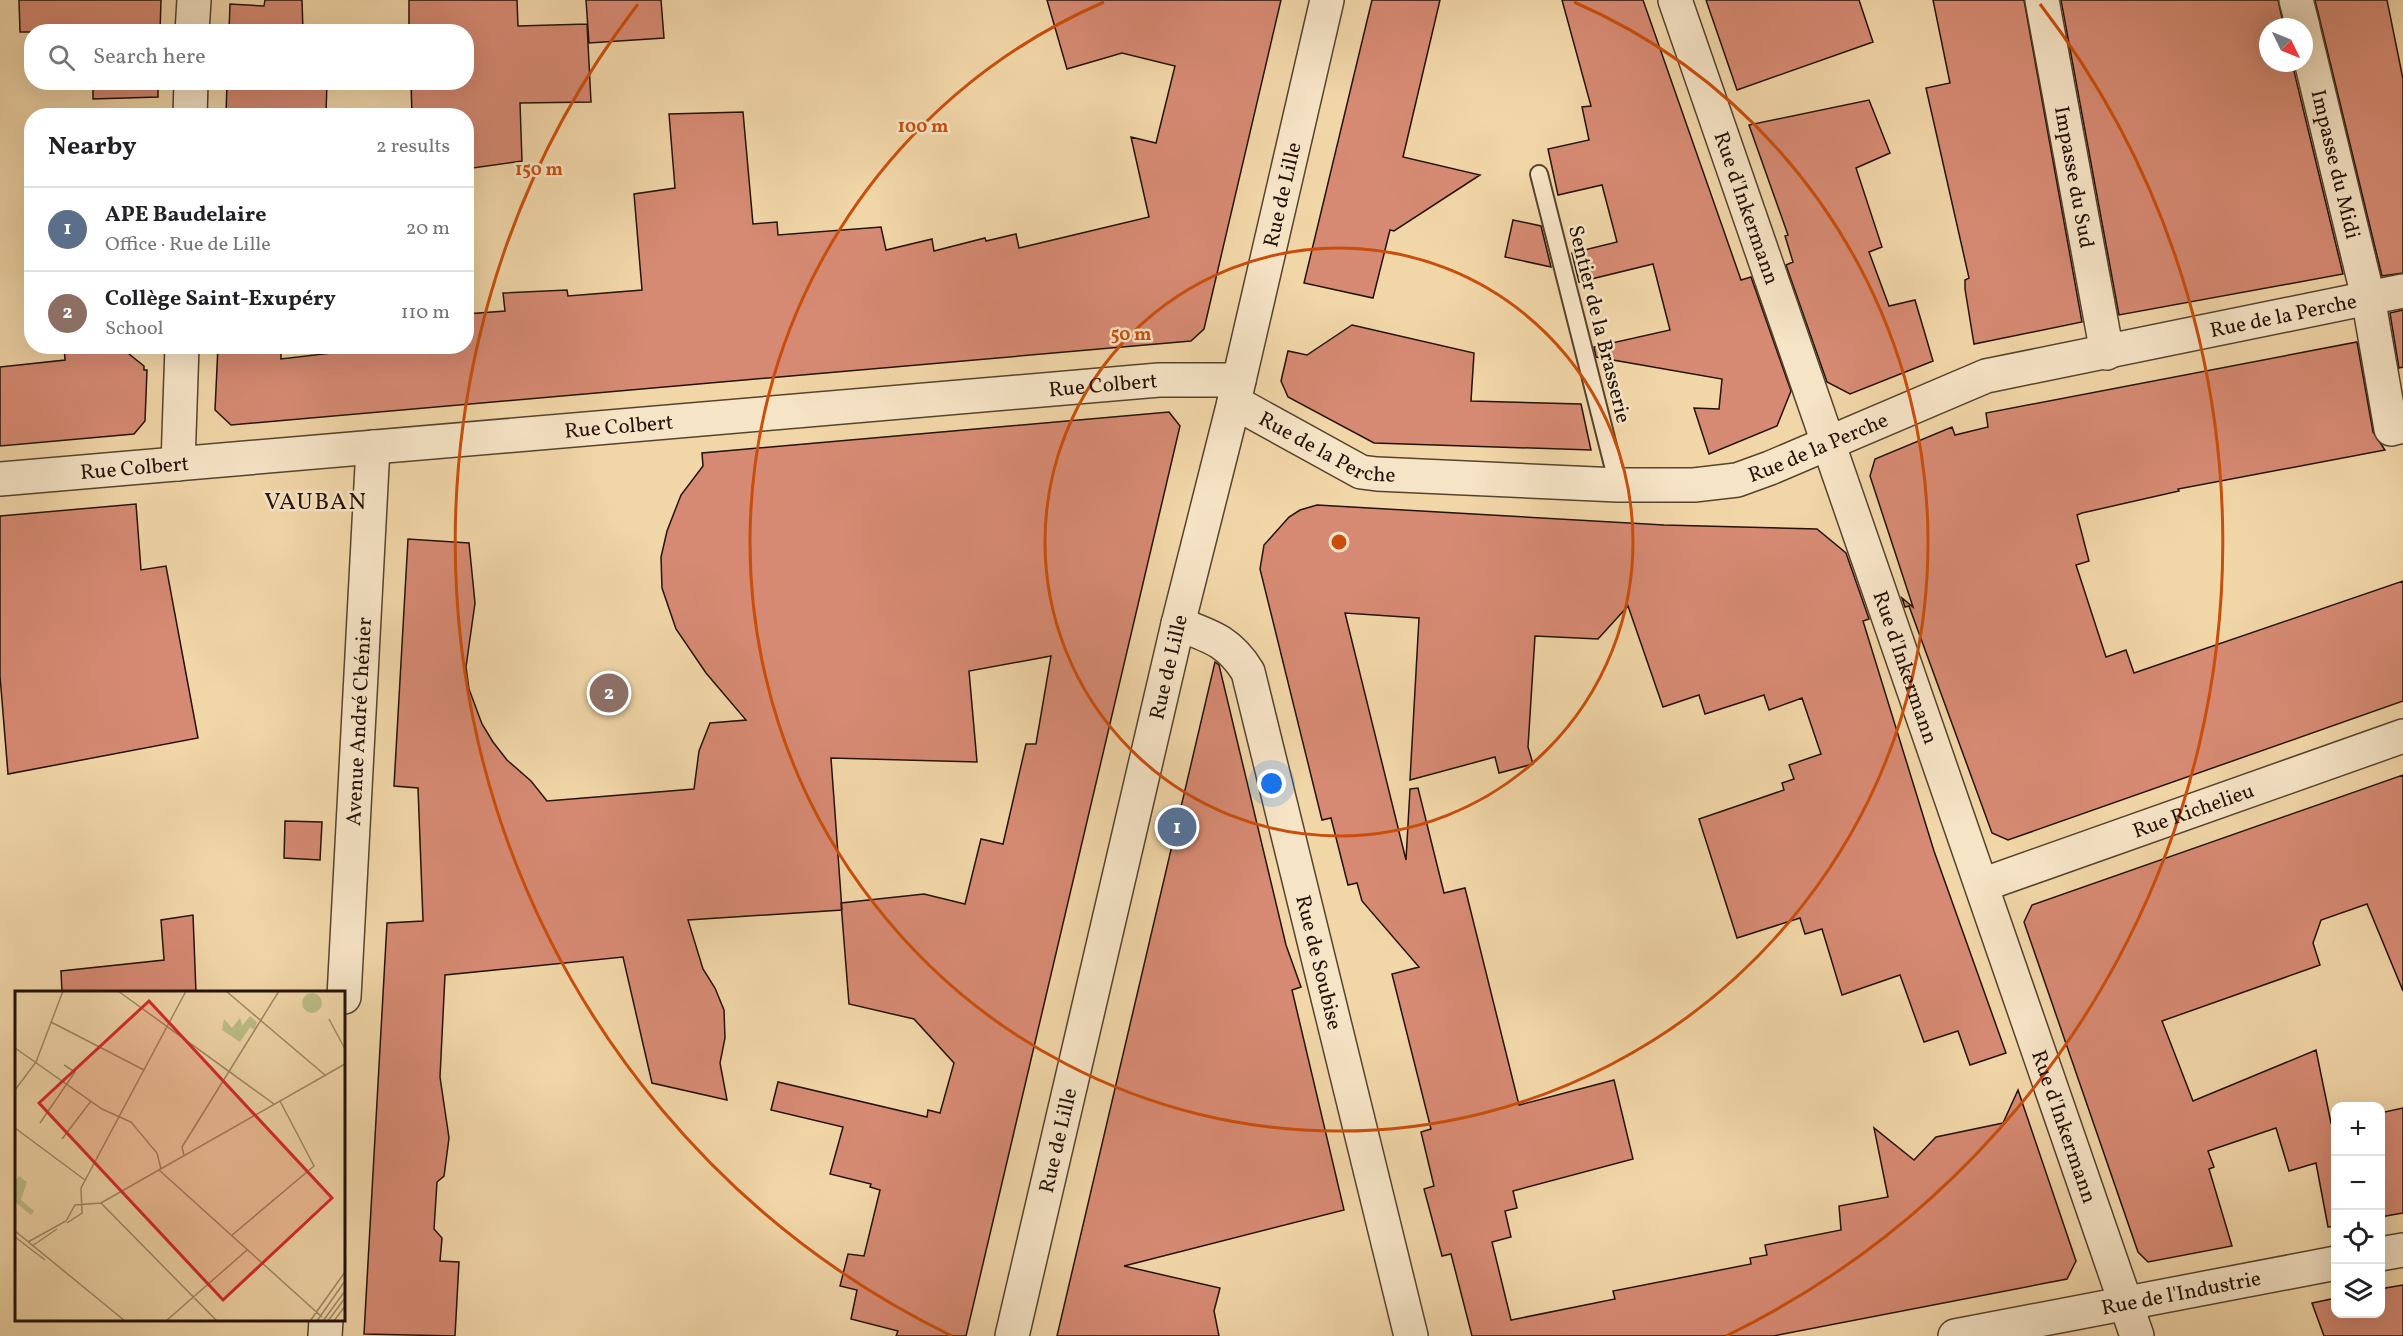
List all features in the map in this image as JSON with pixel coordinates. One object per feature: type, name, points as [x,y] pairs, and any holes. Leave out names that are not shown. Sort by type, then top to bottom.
[{"type":"street","points":[[192,24],[194,0]]},
{"type":"street","name":"Rue de Lille","points":[[1012,1336],[1178,624],[1236,391],[1327,0]]},
{"type":"street","name":"Rue d'Inkermann","points":[[1676,0],[1827,444],[2138,1336]]},
{"type":"street","name":"Impasse du Sud","points":[[2042,0],[2107,353]]},
{"type":"street","points":[[2296,0],[2301,18]]},
{"type":"street","name":"Impasse du Midi","points":[[2313,70],[2367,297],[2391,429],[2403,426]]},
{"type":"street","points":[[190,108],[191,90]]},
{"type":"street","name":"Rue de la Perche","points":[[1236,391],[1361,472],[1618,485],[1723,483],[1754,474],[1986,376],[2403,291]]},
{"type":"street","points":[[178,464],[182,354]]},
{"type":"street","name":"Rue Colbert","points":[[0,479],[1147,381],[1236,391]]},
{"type":"street","name":"Avenue André Chénier","points":[[344,991],[373,447]]},
{"type":"street","name":"Rue de Soubise","points":[[1178,624],[1225,645],[1238,655],[1248,672],[1412,1336]]},
{"type":"street","name":"Rue Richelieu","points":[[1982,885],[2403,736]]},
{"type":"street","points":[[2385,1253],[2403,1250]]},
{"type":"street","name":"Rue de l'Industrie","points":[[1955,1336],[2331,1264]]},
{"type":"street","points":[[325,1336],[326,1321]]},
{"type":"lane","name":"Sentier de la Brasserie","points":[[1539,174],[1618,485]]},
{"type":"building","points":[[19,0],[161,0],[160,24],[24,24],[24,32],[20,32]]},
{"type":"building","points":[[265,0],[302,0],[303,24],[229,24],[230,4],[264,6]]},
{"type":"building","points":[[409,0],[517,0],[518,26],[587,24],[591,102],[520,103],[522,161],[474,168],[474,108],[412,108],[411,90],[474,90],[474,24],[409,24]]},
{"type":"building","points":[[586,0],[661,0],[664,38],[589,43]]},
{"type":"building","points":[[1047,0],[1281,0],[1204,329],[1191,341],[231,425],[215,410],[218,354],[281,354],[281,359],[324,354],[474,354],[474,313],[505,311],[503,293],[567,290],[568,296],[642,290],[634,194],[675,188],[669,114],[743,112],[753,224],[777,222],[778,235],[881,227],[886,250],[932,239],[934,251],[985,238],[986,241],[1016,234],[1019,248],[1149,217],[1131,137],[1156,143],[1175,66],[1122,53],[1067,69]]},
{"type":"building","points":[[1372,0],[1440,0],[1403,157],[1480,175],[1394,231],[1390,230],[1373,298],[1304,283]]},
{"type":"building","points":[[1562,0],[1643,0],[1741,280],[1751,277],[1791,391],[1777,426],[1709,454],[1694,408],[1719,409],[1722,379],[1596,357],[1594,347],[1670,330],[1653,264],[1579,282],[1572,253],[1617,242],[1602,185],[1558,195],[1548,149],[1589,140],[1582,107],[1591,106]]},
{"type":"building","points":[[1706,0],[1859,0],[1873,42],[1737,90]]},
{"type":"building","points":[[1933,0],[2024,0],[2082,322],[1974,344],[1965,289],[1965,280],[1969,278],[1926,88],[1950,83]]},
{"type":"building","points":[[2061,0],[2278,0],[2282,18],[2259,18],[2259,72],[2294,72],[2343,274],[2119,315]]},
{"type":"building","points":[[2315,0],[2387,0],[2403,79],[2403,273],[2382,276]]},
{"type":"building","points":[[93,90],[158,90],[158,97],[93,99]]},
{"type":"building","points":[[227,90],[327,90],[326,108],[226,108]]},
{"type":"building","points":[[1869,100],[1890,153],[1856,168],[1882,247],[1869,252],[1889,306],[1915,300],[1933,361],[1850,394],[1827,382],[1786,265],[1793,262],[1785,236],[1788,235],[1749,125]]},
{"type":"building","points":[[1513,220],[1541,226],[1551,267],[1505,257]]},
{"type":"building","points":[[2403,310],[2403,367],[2399,368],[2390,313]]},
{"type":"building","points":[[1352,325],[1474,353],[1471,401],[1581,404],[1591,450],[1374,443],[1288,397],[1281,381],[1288,351],[1307,355]]},
{"type":"building","points":[[2357,342],[2373,432],[2385,450],[2178,489],[2179,491],[2082,513],[2077,515],[2089,561],[2076,565],[2106,657],[2126,650],[2134,673],[2403,581],[2403,701],[2008,840],[1992,833],[1909,606],[1905,607],[1902,598],[1913,607],[1870,476],[1875,459],[1952,427],[1955,435],[1988,427],[1986,413]]},
{"type":"building","points":[[65,354],[129,354],[144,366],[144,370],[147,370],[145,421],[134,434],[0,446],[0,367],[65,360]]},
{"type":"building","points":[[1169,412],[1180,426],[966,1336],[896,1336],[898,1331],[851,1319],[857,1290],[840,1286],[848,1254],[864,1256],[880,1190],[870,1187],[871,1184],[830,1174],[843,1127],[771,1110],[778,1082],[927,1117],[928,1110],[940,1113],[954,1063],[914,1019],[849,1004],[842,910],[688,920],[703,969],[715,988],[724,1010],[725,1038],[720,1063],[727,1100],[652,1083],[623,957],[445,975],[440,1077],[449,1138],[444,1176],[437,1182],[434,1229],[442,1238],[440,1261],[459,1262],[455,1336],[364,1334],[387,923],[423,921],[418,788],[394,786],[408,539],[469,543],[475,603],[466,667],[469,689],[482,724],[493,742],[507,760],[531,781],[547,801],[694,789],[699,751],[710,723],[746,720],[706,673],[676,629],[662,588],[661,557],[667,531],[681,495],[703,466],[702,453]],"holes":[[[1051,656],[1036,744],[1026,744],[1003,844],[981,839],[965,904],[924,894],[841,903],[831,758],[977,762],[969,671]]]},
{"type":"building","points":[[136,504],[141,570],[166,566],[198,738],[8,774],[0,676],[0,516]]},
{"type":"building","points":[[1317,505],[1664,525],[1817,529],[1846,553],[1869,619],[1863,621],[1934,851],[2006,1053],[1970,1065],[1958,1031],[1924,1042],[1900,975],[1842,995],[1822,929],[1805,934],[1800,918],[1737,938],[1699,819],[1784,790],[1782,783],[1794,779],[1789,765],[1821,754],[1802,698],[1769,710],[1764,695],[1705,714],[1699,695],[1663,707],[1628,606],[1598,639],[1535,636],[1528,747],[1533,764],[1499,773],[1495,757],[1410,780],[1419,618],[1345,613],[1406,860],[1410,789],[1418,788],[1444,893],[1465,888],[1519,1105],[1614,1080],[1633,1159],[1513,1191],[1517,1208],[1505,1211],[1511,1237],[1492,1242],[1511,1320],[1615,1299],[1613,1291],[1751,1264],[1750,1258],[1767,1255],[1765,1245],[1841,1230],[1839,1206],[1888,1197],[1874,1128],[1914,1160],[1936,1137],[2003,1123],[2018,1090],[2076,1261],[2067,1279],[1773,1336],[1472,1336],[1451,1254],[1442,1256],[1424,1189],[1434,1186],[1421,1132],[1431,1129],[1392,974],[1419,967],[1362,901],[1357,883],[1348,885],[1331,818],[1322,820],[1260,569],[1264,545],[1289,517],[1300,510]]},
{"type":"building","points":[[1215,662],[1219,665],[1286,945],[1301,987],[1292,990],[1344,1210],[1124,1266],[1220,1288],[1214,1311],[1219,1336],[1057,1336]]},
{"type":"building","points":[[2403,775],[2403,991],[2367,904],[2321,920],[2313,943],[2320,965],[2162,1021],[2193,1101],[2316,1050],[2331,1123],[2331,1227],[2328,1227],[2316,1163],[2289,1171],[2276,1128],[2208,1151],[2214,1167],[2209,1169],[2232,1246],[2148,1262],[2138,1252],[2024,922],[2032,905]]},
{"type":"building","points":[[285,821],[322,822],[320,860],[284,858]]},
{"type":"building","points":[[193,915],[196,991],[62,991],[61,971],[164,960],[161,920]]},
{"type":"building","points":[[2403,1108],[2403,1213],[2385,1216],[2385,1156],[2385,1112]]},
{"type":"building","points":[[2403,1285],[2403,1336],[2324,1336],[2312,1303],[2331,1299],[2331,1318],[2385,1318],[2385,1288]]},
{"type":"place","name":"Collège Saint-Exupéry","points":[[609,693]]},
{"type":"place","name":"APE Baudelaire","points":[[1177,827]]},
{"type":"district","name":"VAUBAN","points":[[316,501]]}]
